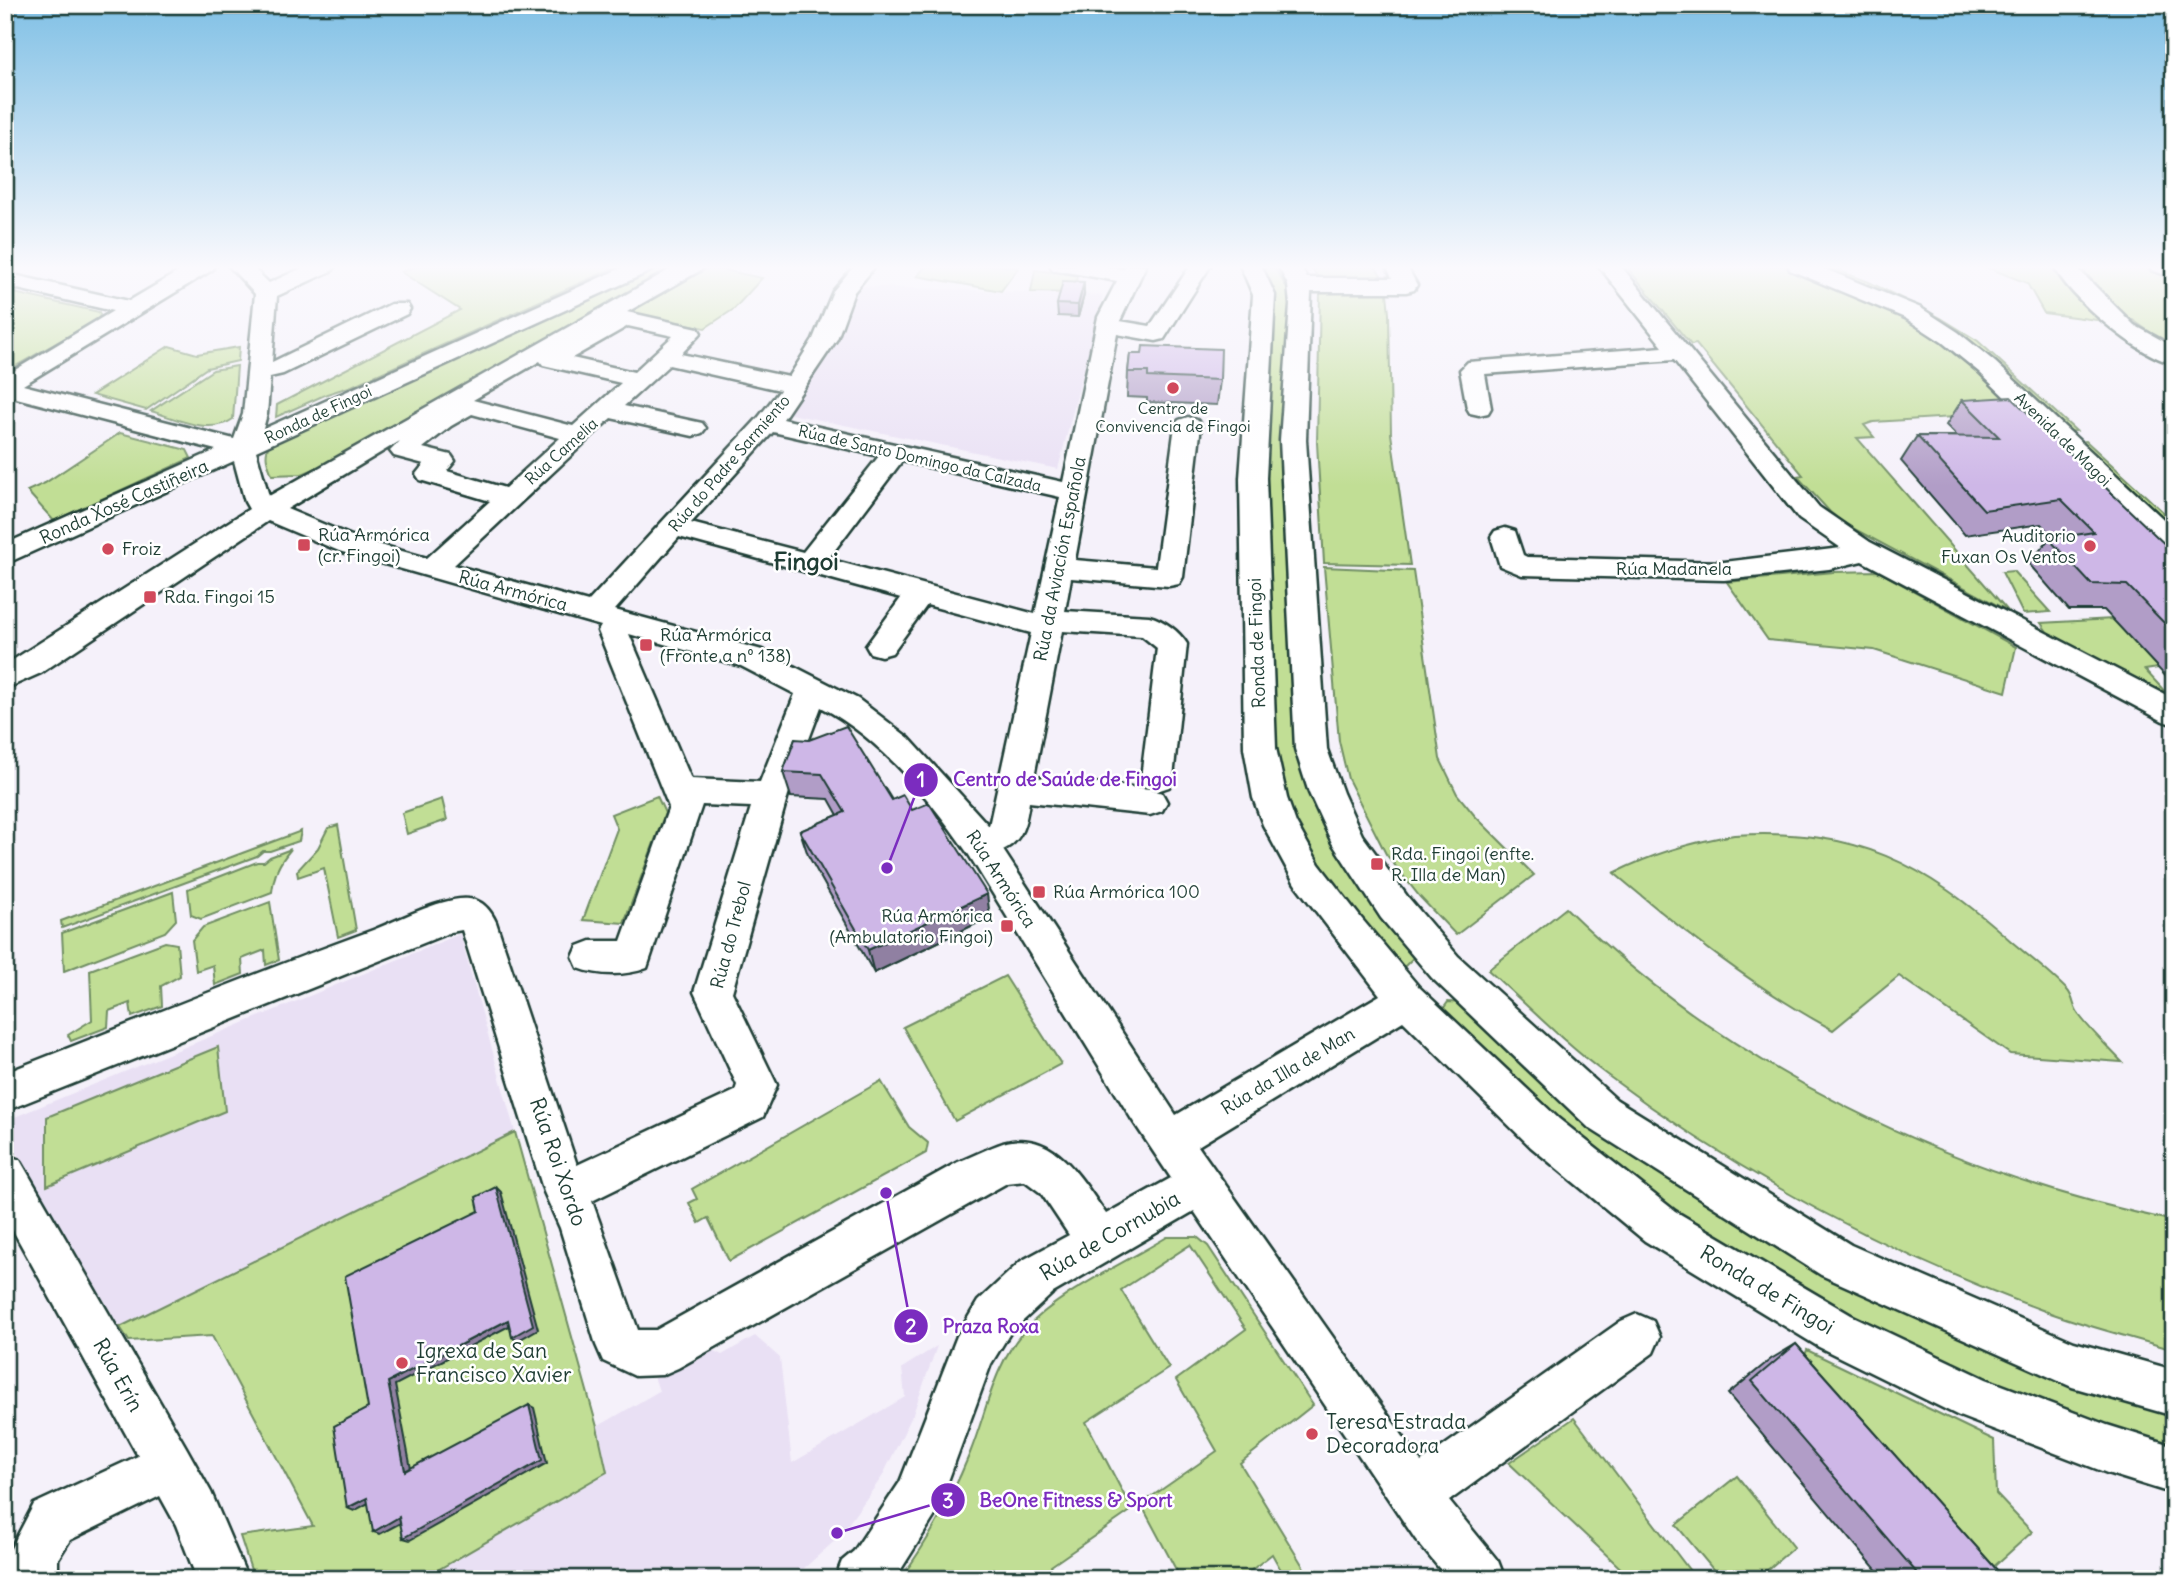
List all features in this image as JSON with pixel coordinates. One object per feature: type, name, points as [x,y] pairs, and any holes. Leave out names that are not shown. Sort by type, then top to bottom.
[{"type":"street","points":[[5,387],[83,339]]},
{"type":"street","points":[[5,387],[243,449],[255,414],[262,339]]},
{"type":"street","points":[[259,373],[275,369],[337,339]]},
{"type":"street","name":"Ronda de Fingoi","points":[[266,510],[258,502],[243,449],[484,339]]},
{"type":"street","points":[[5,678],[30,666],[307,483],[562,339]]},
{"type":"street","name":"Rúa Camelia","points":[[588,339],[551,360],[639,380]]},
{"type":"street","name":"Rúa Camelia","points":[[432,569],[684,339]]},
{"type":"street","name":"Rúa do Padre Sarmiento","points":[[606,616],[673,527],[767,423],[796,386],[825,339]]},
{"type":"street","name":"Rúa da Aviación Española","points":[[981,845],[1001,836],[1008,826],[1104,339]]},
{"type":"street","name":"Ronda de Fingoi","points":[[1261,339],[1253,478],[1261,748],[1270,798],[1280,825],[1307,874],[1407,999],[1545,1133],[1660,1226],[1835,1331],[1976,1399],[2108,1449],[2174,1469]]},
{"type":"street","points":[[1299,339],[1293,440],[1311,749],[1326,793],[1349,843],[1394,907],[1449,970],[1603,1114],[1836,1260],[2072,1364],[2174,1393]]},
{"type":"street","points":[[1669,339],[1809,513],[1860,548],[2174,713]]},
{"type":"street","name":"Avenida de Magoi","points":[[1952,339],[1987,367],[2174,545]]},
{"type":"street","name":"Avenida de Magoi","points":[[1982,339],[2012,363],[2174,516]]},
{"type":"street","points":[[2142,339],[2174,357]]},
{"type":"street","points":[[1479,408],[1472,376],[1472,370],[1476,367],[1680,353]]},
{"type":"street","points":[[664,357],[796,386]]},
{"type":"street","points":[[509,498],[429,474],[442,461],[403,451],[442,421],[469,406],[579,435]]},
{"type":"street","points":[[607,410],[693,428]]},
{"type":"street","name":"Rúa de Santo Domingo da Calzada","points":[[767,423],[1073,492]]},
{"type":"street","points":[[1058,568],[1169,577],[1188,425]]},
{"type":"street","name":"Ronda Xosé Castiñeira","points":[[5,555],[243,449]]},
{"type":"street","points":[[808,565],[896,452]]},
{"type":"street","name":"Rúa Armórica","points":[[266,510],[349,545],[751,659],[847,707],[898,747],[953,806],[981,845],[1169,1141],[1453,1549],[1480,1579]]},
{"type":"street","points":[[673,527],[919,594],[1047,623],[1149,626],[1172,643],[1153,790],[1015,788]]},
{"type":"street","name":"Rúa Madanela","points":[[1505,537],[1510,560],[1522,566],[1565,568],[1724,571],[1829,559],[1851,555],[1860,548]]},
{"type":"street","points":[[881,646],[919,594]]},
{"type":"street","points":[[591,957],[634,957],[686,807],[606,616]]},
{"type":"street","name":"Rúa do Trebol","points":[[565,1192],[749,1104],[757,1086],[713,992],[771,795],[806,702],[819,692]]},
{"type":"street","points":[[679,791],[771,795]]},
{"type":"street","name":"Rúa Roi Xordo","points":[[5,1092],[449,916],[469,915],[478,922],[565,1192],[580,1222],[619,1345],[630,1352],[644,1355],[662,1352],[973,1177],[1005,1163],[1031,1160],[1056,1178],[1098,1240]]},
{"type":"street","points":[[1407,999],[1449,970]]},
{"type":"street","name":"Rúa da Illa de Man","points":[[1169,1141],[1407,999]]},
{"type":"street","name":"Rúa Erín","points":[[5,1174],[194,1509],[223,1579]]},
{"type":"street","name":"Rúa de Cornubia","points":[[860,1579],[872,1569],[919,1497],[973,1352],[995,1317],[1037,1277],[1199,1185]]},
{"type":"street","points":[[1416,1495],[1637,1337]]},
{"type":"street","points":[[33,1579],[33,1554],[52,1522],[170,1466]]},
{"type":"shaded area","points":[[836,339],[1092,339],[1058,469],[781,412],[831,353]]},
{"type":"shaded area","points":[[460,934],[515,1132],[120,1327],[5,1134],[5,1121]]},
{"type":"shaded area","points":[[755,1336],[780,1358],[792,1463],[905,1397],[902,1368],[937,1346],[913,1414],[882,1477],[838,1538],[792,1579],[422,1579],[607,1473],[597,1427],[659,1391],[650,1365],[695,1341],[722,1355]]},
{"type":"green space","points":[[5,339],[63,339],[5,372]]},
{"type":"green space","points":[[404,339],[456,339],[276,417],[277,405]]},
{"type":"green space","points":[[495,339],[551,339],[324,465],[302,474],[272,475],[267,455],[270,444]]},
{"type":"green space","points":[[1263,339],[1292,339],[1300,733],[1417,954],[1405,966],[1397,966],[1334,892],[1286,805],[1277,769],[1261,462]]},
{"type":"green space","points":[[1319,339],[1389,339],[1391,434],[1410,565],[1324,563],[1317,443]]},
{"type":"green space","points":[[1686,339],[1940,339],[1971,364],[2020,413],[1873,422],[1864,425],[1874,437],[1857,438],[2008,611],[1845,524],[1830,512],[1797,476],[1803,475],[1696,344],[1691,345]]},
{"type":"green space","points":[[1955,339],[1978,341],[2076,431],[2063,432],[1982,355]]},
{"type":"green space","points":[[2160,339],[2174,339],[2174,349]]},
{"type":"green space","points":[[169,346],[197,354],[239,347],[238,361],[207,368],[146,410],[92,395]]},
{"type":"green space","points":[[237,366],[233,419],[224,424],[203,426],[151,411],[213,370]]},
{"type":"green space","points":[[120,433],[187,450],[191,458],[54,521],[27,491],[45,483]]},
{"type":"green space","points":[[2086,441],[2174,522],[2174,535],[2074,442]]},
{"type":"green space","points":[[1324,567],[1413,571],[1440,759],[1457,794],[1475,816],[1534,875],[1456,935],[1420,897],[1386,854],[1348,779],[1339,741]]},
{"type":"green space","points":[[1878,571],[2016,647],[2006,692],[1874,650],[1768,640],[1727,582],[1834,572]]},
{"type":"green space","points":[[2013,571],[2050,612],[2023,614],[2002,572]]},
{"type":"green space","points":[[2113,619],[2158,668],[2145,670],[2169,696],[2048,633],[2041,623]]},
{"type":"green space","points":[[657,796],[665,813],[624,923],[583,920],[617,829],[611,814]]},
{"type":"green space","points":[[442,799],[447,820],[407,834],[402,813]]},
{"type":"green space","points":[[338,825],[356,930],[338,937],[324,868],[298,877],[297,871],[318,848],[328,828]]},
{"type":"green space","points":[[301,831],[299,841],[263,851],[257,856],[62,928],[61,921]]},
{"type":"green space","points":[[1778,834],[1853,845],[1886,856],[1917,871],[1979,914],[2055,978],[2070,994],[2084,1021],[2122,1062],[2010,1054],[1899,976],[1833,1030],[1719,957],[1614,873],[1672,850],[1734,835]]},
{"type":"green space","points":[[291,849],[278,869],[272,892],[201,919],[191,915],[188,889],[257,862],[264,862]]},
{"type":"green space","points":[[173,892],[176,920],[165,932],[64,971],[62,933]]},
{"type":"green space","points":[[270,902],[279,960],[266,965],[265,950],[242,959],[243,974],[215,985],[213,965],[196,971],[192,940],[203,927]]},
{"type":"green space","points":[[1566,908],[1631,966],[1699,1019],[1772,1066],[1848,1108],[1926,1144],[2007,1175],[2090,1201],[2174,1221],[2174,1350],[2042,1310],[1984,1288],[1871,1237],[1762,1178],[1657,1111],[1607,1075],[1488,970]]},
{"type":"green space","points":[[165,942],[177,944],[180,976],[161,986],[162,1006],[132,1017],[130,1003],[109,1011],[108,1027],[71,1041],[68,1035],[92,1020],[90,970]]},
{"type":"green space","points":[[1005,976],[1061,1064],[955,1121],[903,1027]]},
{"type":"green space","points":[[1448,1002],[1462,1003],[1791,1253],[1976,1345],[2174,1412],[2174,1452],[1989,1383],[1825,1311],[1663,1211],[1545,1115],[1441,1012]]},
{"type":"green space","points":[[218,1047],[225,1111],[47,1186],[47,1117]]},
{"type":"green space","points":[[881,1081],[909,1127],[928,1143],[926,1153],[729,1261],[708,1218],[699,1223],[689,1203],[697,1199],[692,1189]]},
{"type":"green space","points":[[515,1132],[597,1427],[607,1472],[422,1579],[254,1579],[240,1536],[313,1526],[212,1336],[129,1341],[120,1327]]},
{"type":"green space","points":[[1167,1237],[1197,1237],[1208,1246],[1313,1405],[1240,1463],[1309,1576],[1306,1579],[1286,1579],[1272,1554],[1240,1579],[1181,1579],[1141,1504],[1217,1451],[1176,1380],[1246,1329],[1190,1245],[1121,1290],[1169,1368],[1086,1422],[1132,1510],[1051,1566],[1057,1579],[900,1579],[948,1502],[970,1453],[998,1374],[1013,1345],[1038,1317],[1054,1304]]},
{"type":"green space","points":[[1807,1350],[1994,1440],[1996,1494],[2032,1532],[1989,1571],[1803,1361]]},
{"type":"green space","points":[[1574,1418],[1696,1579],[1632,1579],[1509,1463]]},
{"type":"green space","points":[[1737,1476],[1794,1547],[1757,1579],[1721,1579],[1676,1525]]},
{"type":"building","points":[[1143,346],[1221,349],[1220,380],[1148,377],[1148,372],[1128,372],[1130,354],[1142,354]]},
{"type":"building","points":[[2011,397],[2174,553],[2174,633],[2127,585],[2091,584],[2049,539],[2094,532],[2061,499],[1984,510],[1917,436],[1999,437],[1962,400]]},
{"type":"building","points":[[846,726],[892,800],[903,795],[912,810],[929,803],[987,894],[868,950],[800,831],[845,812],[822,774],[783,772],[795,739],[809,740]]},
{"type":"building","name":"Igrexa de San Francisco Xavier","points":[[496,1187],[533,1325],[512,1337],[508,1320],[388,1382],[405,1471],[529,1405],[542,1460],[403,1538],[399,1517],[373,1532],[367,1498],[347,1508],[334,1426],[368,1408],[345,1276],[479,1211],[476,1197]]},
{"type":"building","points":[[1796,1344],[2005,1579],[1922,1579],[1752,1381]]},
{"type":"place","name":"Centro de Convivencia de Fingoi","points":[[1173,388]]},
{"type":"place","name":"Rúa Armórica (cr. Fingoi)","points":[[304,545]]},
{"type":"place","name":"Auditorio Fuxan Os Ventos","points":[[2090,546]]},
{"type":"place","name":"Froiz","points":[[108,549]]},
{"type":"place","name":"Rda. Fingoi 15","points":[[150,597]]},
{"type":"place","name":"Rúa Armórica (Fronte a nº 138)","points":[[646,645]]},
{"type":"place","name":"Rda. Fingoi (enfte. R. Illa de Man)","points":[[1377,864]]},
{"type":"place","name":"Centro de Saúde de Fingoi","points":[[887,868]]},
{"type":"place","name":"Rúa Armórica 100","points":[[1039,892]]},
{"type":"place","name":"Rúa Armórica (Ambulatorio Fingoi)","points":[[1007,926]]},
{"type":"place","name":"Praza Roxa","points":[[886,1193]]},
{"type":"place","name":"Igrexa de San Francisco Xavier","points":[[402,1363]]},
{"type":"place","name":"Teresa Estrada Decoradora","points":[[1312,1434]]},
{"type":"place","name":"BeOne Fitness & Sport","points":[[837,1533]]},
{"type":"district","name":"Fingoi","points":[[806,562]]}]
